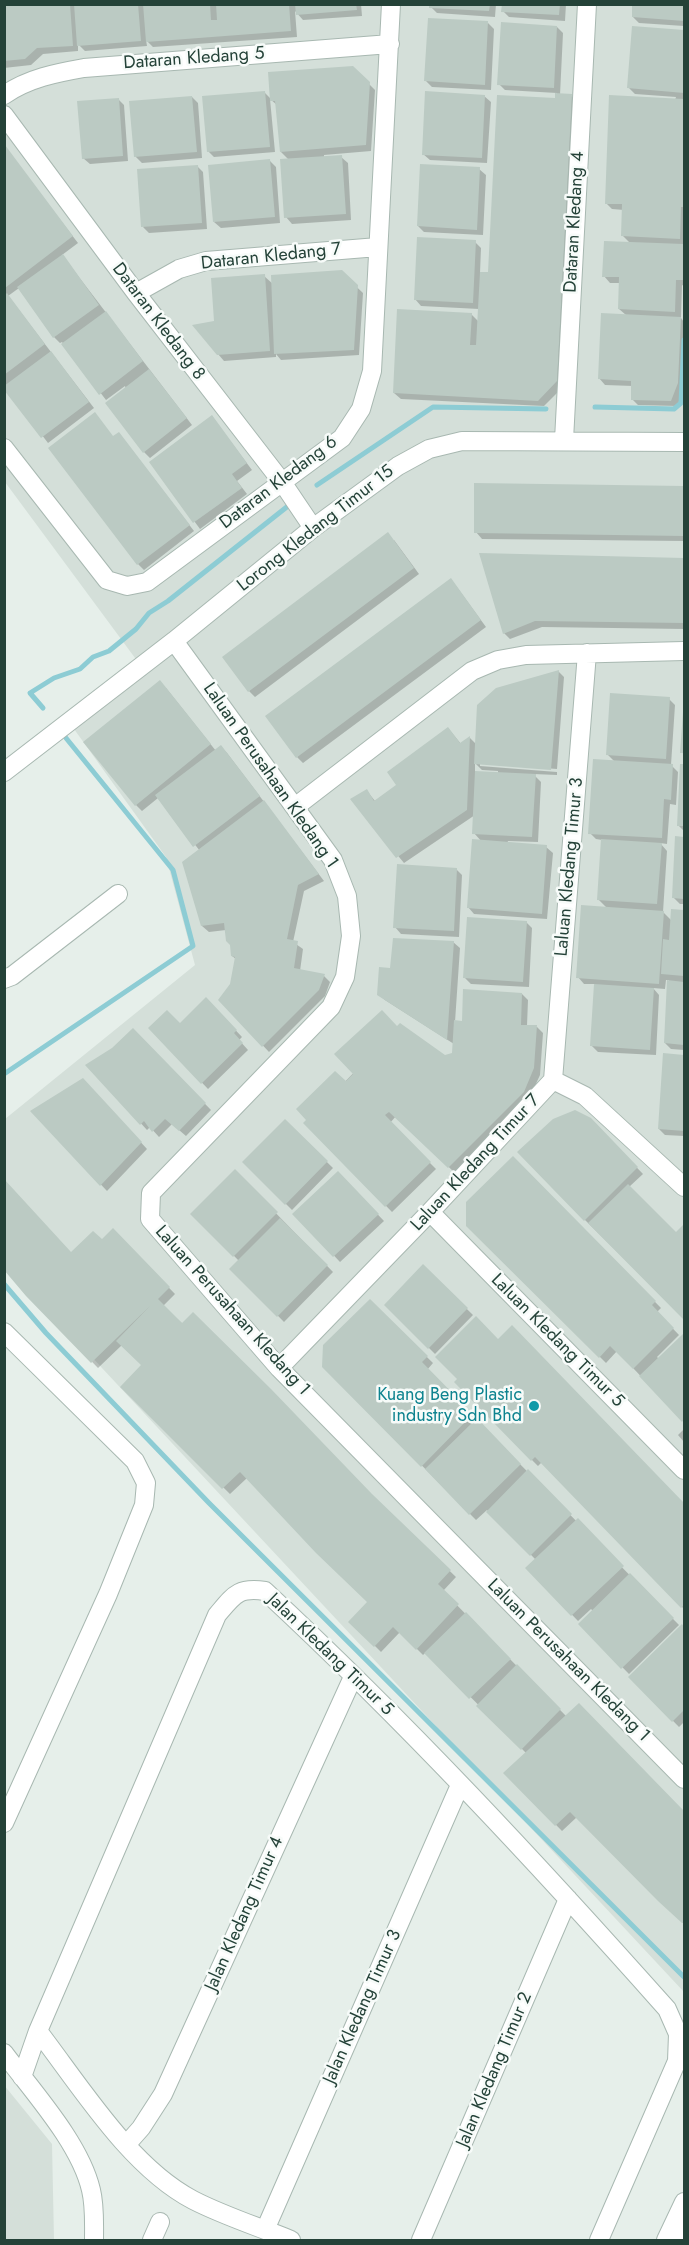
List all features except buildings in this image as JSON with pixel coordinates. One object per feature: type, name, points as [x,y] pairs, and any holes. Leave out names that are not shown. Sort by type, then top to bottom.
[{"type":"street","name":"Dataran Kledang 6","points":[[4,448],[107,580],[127,586],[147,582],[342,438],[362,409],[372,371],[391,4]]},
{"type":"street","name":"Dataran Kledang 4","points":[[564,440],[587,4]]},
{"type":"street","name":"Dataran Kledang 5","points":[[4,95],[15,87],[46,74],[84,68],[390,44]]},
{"type":"street","name":"Dataran Kledang 8","points":[[4,115],[136,293],[282,482],[312,528]]},
{"type":"street","name":"Dataran Kledang 7","points":[[136,293],[179,269],[206,261],[378,247]]},
{"type":"street","name":"Lorong Kledang Timur 15","points":[[4,772],[174,641],[312,528],[398,465],[429,449],[462,441],[684,441]]},
{"type":"street","name":"Laluan Perusahaan Kledang 1","points":[[174,641],[333,860],[347,896],[351,936],[345,977],[331,1007],[151,1193],[150,1219],[279,1368],[684,1779]]},
{"type":"street","points":[[295,807],[472,671],[498,660],[526,655],[684,651]]},
{"type":"street","name":"Laluan Kledang Timur 3","points":[[553,1080],[587,653]]},
{"type":"street","points":[[4,979],[12,976],[118,894]]},
{"type":"street","name":"Laluan Kledang Timur 7","points":[[279,1368],[430,1212],[553,1080],[585,1096],[684,1187]]},
{"type":"street","name":"Laluan Kledang Timur 5","points":[[430,1212],[684,1470]]},
{"type":"street","points":[[4,1332],[135,1461],[146,1483],[144,1505],[108,1594],[4,1823]]},
{"type":"street","name":"Jalan Kledang Timur 5","points":[[22,2077],[38,2031],[217,1615],[233,1596],[249,1588],[265,1591],[460,1785],[568,1899],[667,2009],[678,2034],[677,2061],[599,2241]]},
{"type":"street","name":"Jalan Kledang Timur 4","points":[[126,2145],[141,2128],[164,2094],[353,1677]]},
{"type":"street","name":"Jalan Kledang Timur 3","points":[[265,2230],[460,1785]]},
{"type":"street","name":"Jalan Kledang Timur 2","points":[[421,2241],[568,1899]]},
{"type":"street","points":[[38,2031],[126,2145],[163,2181],[193,2200],[291,2241]]},
{"type":"street","points":[[4,2053],[69,2140],[81,2163],[91,2189],[94,2241]]},
{"type":"street","points":[[666,2241],[684,2202]]},
{"type":"street","points":[[152,2241],[160,2222]]},
{"type":"street","points":[[677,2241],[684,2224]]},
{"type":"shaded area","points":[[5,5],[684,5],[684,1992],[5,1264],[5,1119],[195,965],[166,857],[69,722],[138,662],[5,482]]},
{"type":"shaded area","points":[[4,2085],[52,2144],[54,2240],[5,2240]]},
{"type":"waterway","points":[[595,407],[674,409],[681,403],[684,340]]},
{"type":"waterway","points":[[317,485],[433,407],[546,409]]},
{"type":"waterway","points":[[43,708],[30,693],[54,678],[80,669],[93,657],[109,651],[136,629],[149,613],[168,601],[288,506]]},
{"type":"waterway","points":[[4,1074],[193,946],[173,870],[66,738]]},
{"type":"waterway","points":[[4,1284],[46,1333],[209,1503],[684,1977]]},
{"type":"place","name":"Kuang Beng Plastic industry Sdn Bhd","points":[[534,1406]]}]
